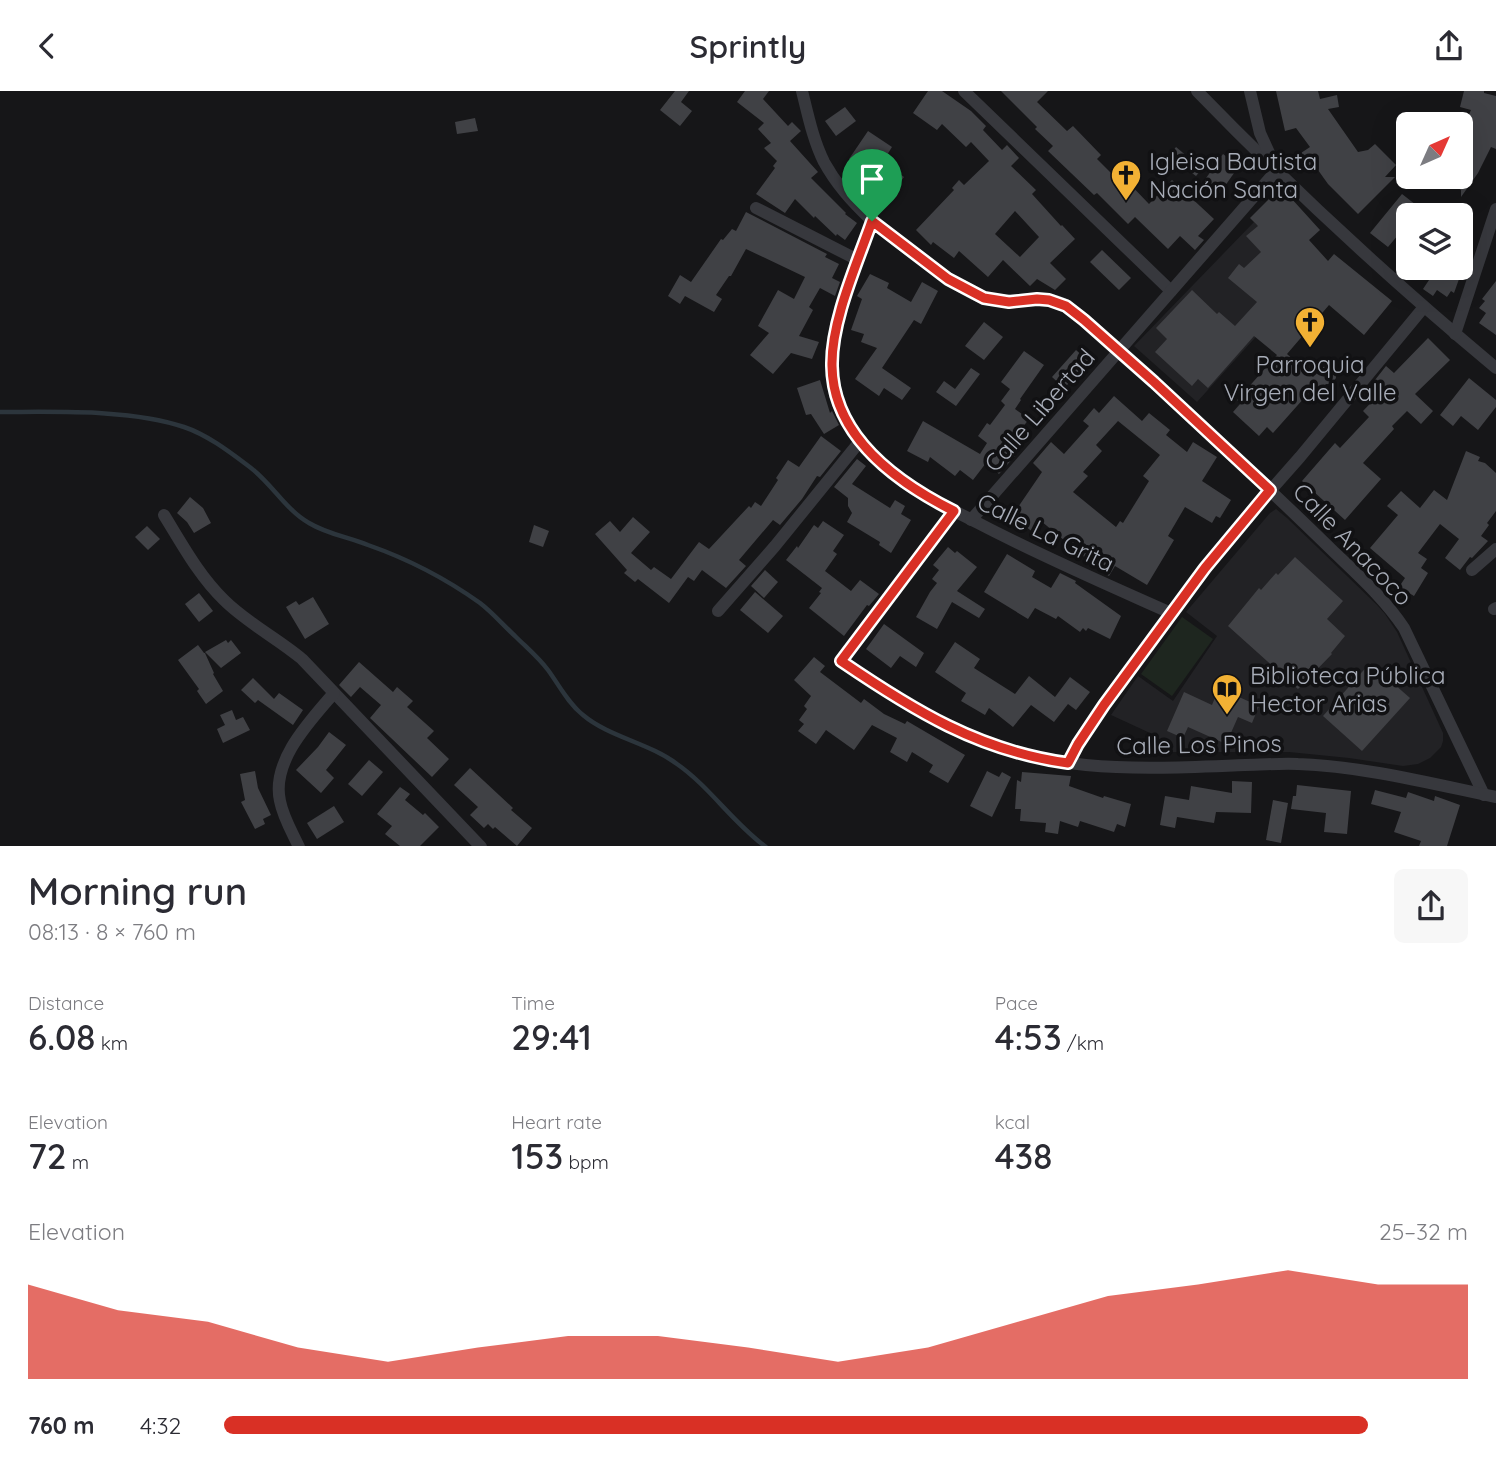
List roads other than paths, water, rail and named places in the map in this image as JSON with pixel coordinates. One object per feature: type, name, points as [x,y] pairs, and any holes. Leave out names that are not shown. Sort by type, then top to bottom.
[{"type":"street","name":"Calle Anacoco","points":[[802,91],[825,164],[845,192],[872,221],[948,279],[984,298],[1009,302],[1037,299],[1059,302],[1066,306],[1270,490],[1391,609],[1404,628],[1490,796]]},
{"type":"street","points":[[964,91],[1171,291]]},
{"type":"street","points":[[1197,91],[1359,249],[1496,368]]},
{"type":"street","points":[[1250,91],[1260,133],[1277,170]]},
{"type":"street","name":"Calle Libertad","points":[[971,520],[1277,170]]},
{"type":"street","points":[[756,208],[858,260]]},
{"type":"street","points":[[1455,334],[1496,209]]},
{"type":"street","name":"Calle La Grita","points":[[872,221],[838,324],[832,364],[838,405],[861,440],[883,466],[928,497],[1035,553],[1171,613]]},
{"type":"street","points":[[1068,763],[1104,705],[1205,568],[1424,307]]},
{"type":"street","points":[[718,611],[861,440]]},
{"type":"street","name":"Calle Los Pinos","points":[[954,511],[841,661],[909,705],[961,733],[1005,750],[1068,763],[1129,767],[1274,764],[1322,766],[1490,796]]},
{"type":"street","points":[[164,515],[202,573],[224,600],[253,625],[290,649],[481,846]]},
{"type":"street","points":[[1472,570],[1496,549]]},
{"type":"street","points":[[299,846],[280,803],[283,765],[299,736],[334,694]]},
{"type":"waterway","points":[[0,412],[117,414],[163,421],[193,430],[251,468],[293,511],[309,523],[412,563],[440,577],[480,603],[540,661],[583,715],[593,723],[677,764],[765,846]]},
{"type":"place","name":"Igleisa Bautista Nación Santa","points":[[1126,202]]},
{"type":"place","name":"Parroquia Virgen del Valle","points":[[1310,349]]},
{"type":"place","name":"Biblioteca Pública Hector Arias","points":[[1227,716]]}]
